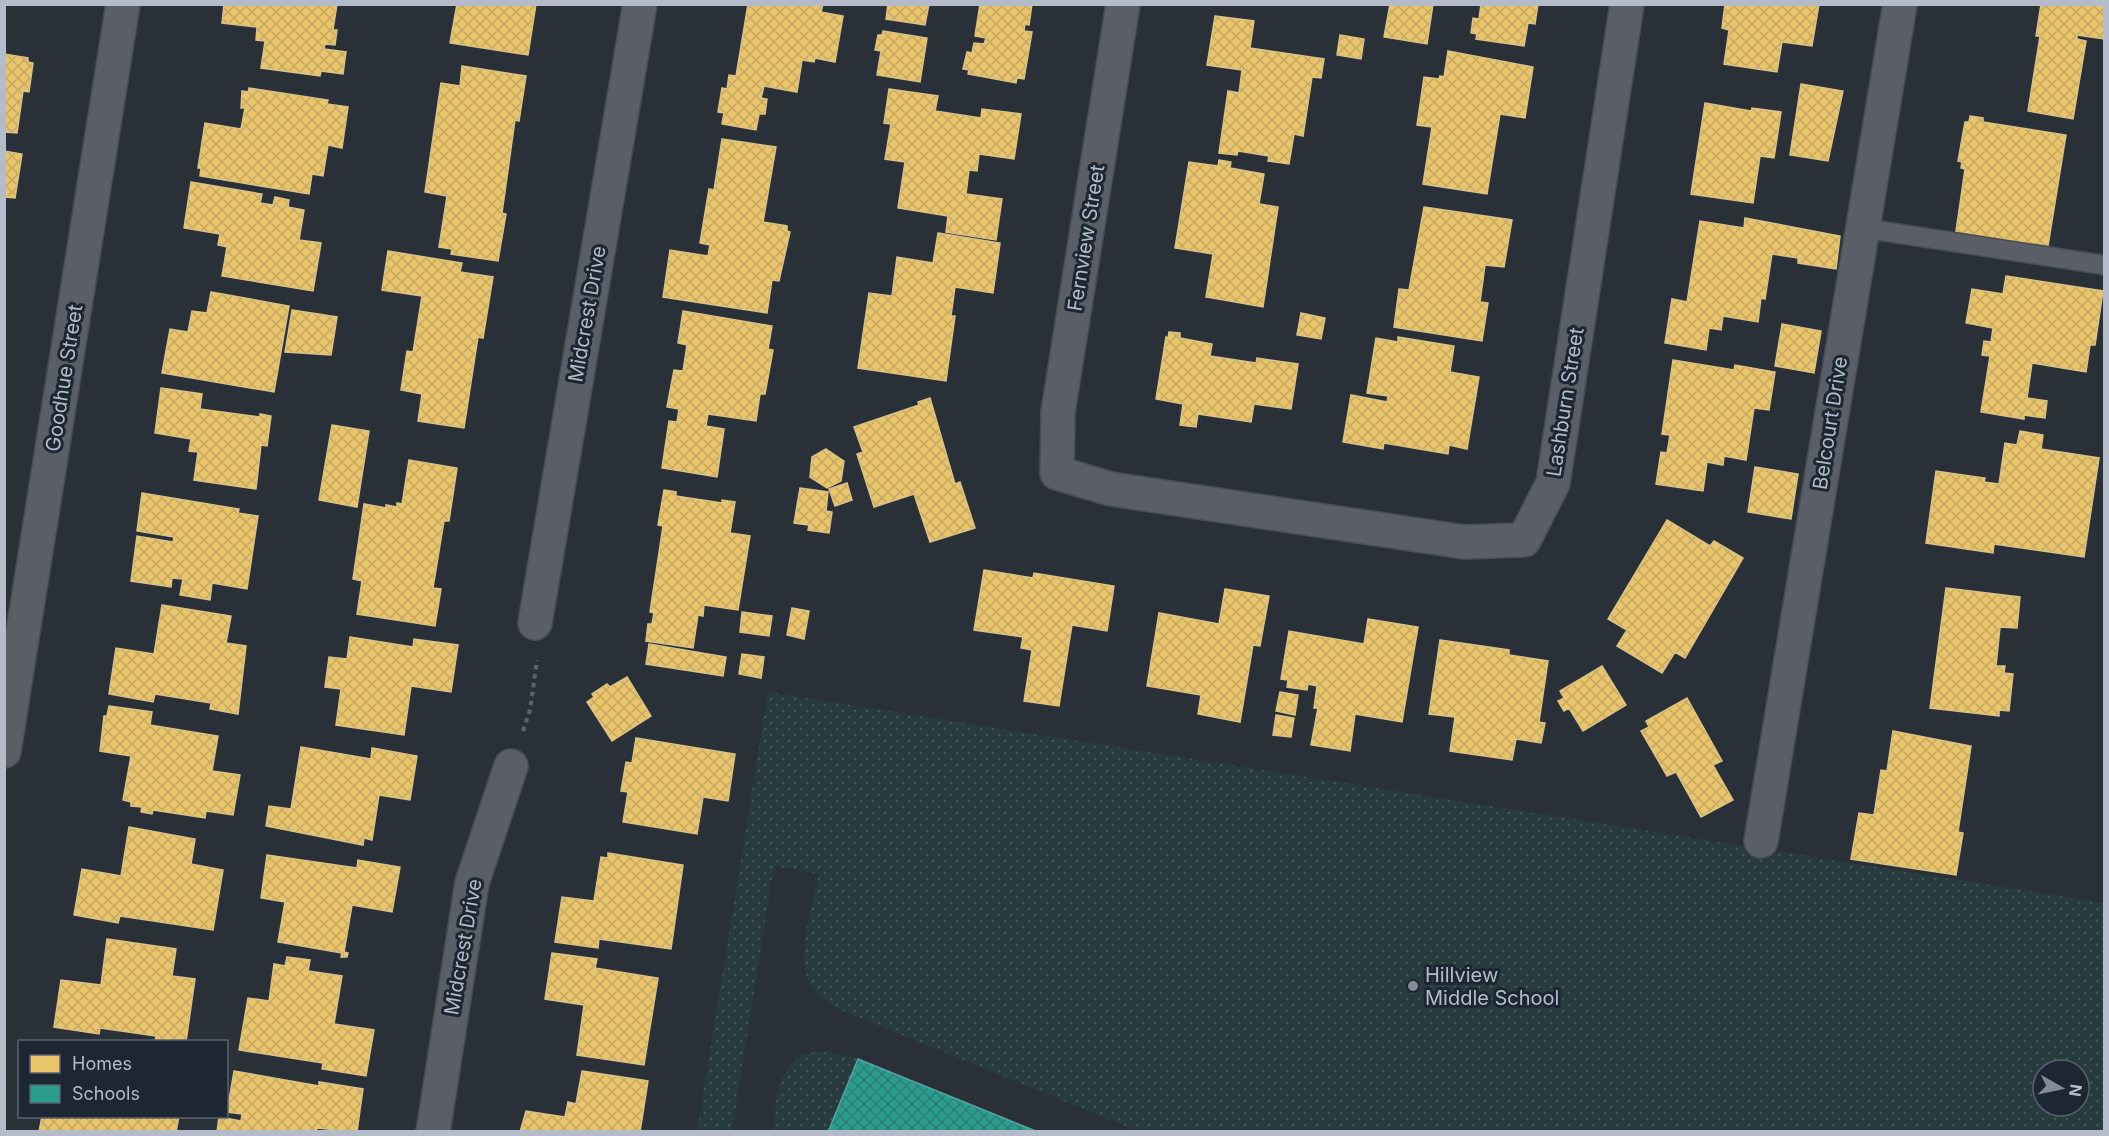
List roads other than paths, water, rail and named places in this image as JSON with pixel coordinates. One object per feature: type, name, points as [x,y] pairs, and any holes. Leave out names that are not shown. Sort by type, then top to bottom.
[{"type":"street","name":"Goodhue Street","points":[[4,751],[123,4]]},
{"type":"street","name":"Midcrest Drive","points":[[535,623],[640,4]]},
{"type":"street","name":"Fernview Street","points":[[1057,473],[1058,412],[1123,4]]},
{"type":"street","name":"Lashburn Street","points":[[1057,473],[1111,489],[1452,541],[1524,540],[1552,483],[1627,4]]},
{"type":"street","name":"Belcourt Drive","points":[[1761,841],[1900,4]]},
{"type":"street","name":"Midcrest Drive","points":[[433,1131],[472,883],[511,766]]},
{"type":"lane","points":[[1862,228],[2104,265]]},
{"type":"place","name":"Hillview Middle School","points":[[1413,986]]}]
